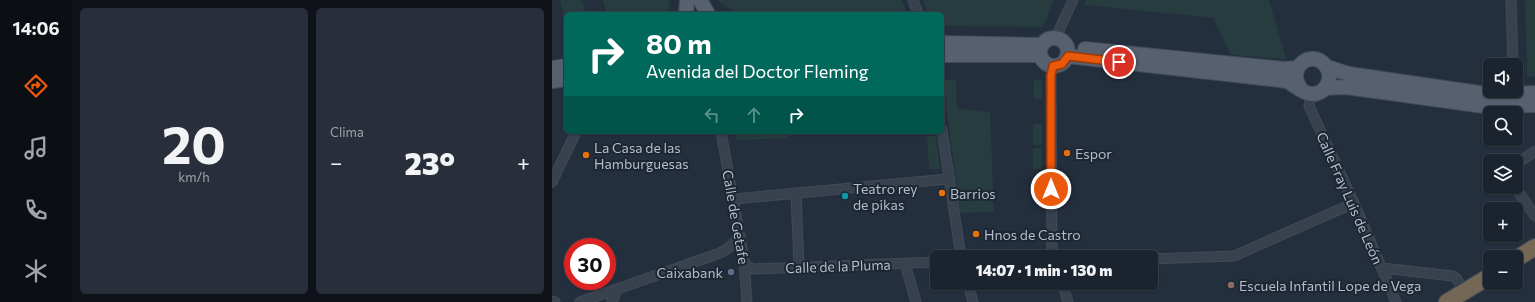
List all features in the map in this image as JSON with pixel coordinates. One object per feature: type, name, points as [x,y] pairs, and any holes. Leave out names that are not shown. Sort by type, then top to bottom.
[{"type":"highway","points":[[1523,255],[1535,247]]},
{"type":"highway","points":[[1447,302],[1483,280]]},
{"type":"main road","points":[[686,12],[687,0]]},
{"type":"main road","points":[[700,0],[707,12]]},
{"type":"main road","points":[[1056,37],[1063,40],[1068,52],[1062,64],[1053,66],[1044,63],[1040,50],[1048,38],[1056,37]]},
{"type":"main road","points":[[944,43],[1040,50]]},
{"type":"main road","points":[[944,55],[1040,50]]},
{"type":"main road","points":[[1068,52],[1285,69],[1297,68]]},
{"type":"main road","points":[[1068,52],[1286,81],[1306,91],[1321,91],[1325,88],[1346,87],[1484,106],[1535,106]]},
{"type":"main road","points":[[1306,91],[1295,79],[1297,68],[1301,63],[1312,59],[1318,60],[1327,67],[1349,74],[1483,94]]},
{"type":"main road","points":[[552,68],[564,66]]},
{"type":"main road","points":[[1325,88],[1330,78],[1327,67]]},
{"type":"main road","points":[[552,81],[564,79]]},
{"type":"main road","points":[[1523,93],[1535,93]]},
{"type":"street","points":[[912,0],[917,12]]},
{"type":"street","points":[[1056,37],[1073,0]]},
{"type":"street","points":[[1511,0],[1513,58]]},
{"type":"street","points":[[1052,250],[1051,75],[1053,66]]},
{"type":"street","name":"Calle Fray Luis de León","points":[[1306,91],[1309,106],[1354,203],[1396,302]]},
{"type":"street","points":[[552,182],[575,134]]},
{"type":"street","name":"Calle de Getafe","points":[[721,134],[744,260],[747,302]]},
{"type":"street","points":[[942,134],[948,179],[960,250]]},
{"type":"street","points":[[1523,159],[1535,151]]},
{"type":"street","points":[[734,199],[948,179]]},
{"type":"street","points":[[796,193],[799,267]]},
{"type":"street","points":[[1520,194],[1535,216]]},
{"type":"street","points":[[1158,259],[1234,256],[1354,203]]},
{"type":"street","points":[[580,302],[720,253],[730,247],[740,236]]},
{"type":"street","name":"Calle de la Pluma","points":[[744,260],[747,266],[753,269],[930,262]]},
{"type":"street","points":[[905,264],[916,302]]},
{"type":"street","points":[[1382,268],[1453,276],[1457,279],[1464,292]]},
{"type":"street","points":[[612,302],[618,288]]},
{"type":"street","points":[[970,290],[973,302]]},
{"type":"street","points":[[1064,290],[1068,302]]},
{"type":"green space","points":[[560,0],[582,0],[585,12],[564,12],[564,17]]},
{"type":"green space","points":[[603,0],[667,0],[670,2],[668,12],[606,12]]},
{"type":"green space","points":[[717,0],[902,0],[906,12],[734,12]]},
{"type":"green space","points":[[923,0],[1054,0],[1043,27],[944,26],[944,12],[927,12]]},
{"type":"green space","points":[[1086,0],[1269,0],[1286,59],[1231,55],[1213,18],[1084,5]]},
{"type":"green space","points":[[1525,0],[1535,0],[1535,77],[1527,76]]},
{"type":"green space","points":[[956,79],[957,108],[990,112],[994,212],[960,213],[944,80]]},
{"type":"green space","points":[[1034,80],[1042,80],[1042,99],[1033,99]]},
{"type":"green space","points":[[1033,124],[1042,124],[1042,145],[1033,145]]},
{"type":"green space","points":[[736,134],[788,134],[788,138],[737,140]]},
{"type":"green space","points":[[927,136],[936,136],[940,169],[929,169]]},
{"type":"green space","points":[[1033,148],[1042,148],[1042,169],[1033,169]]},
{"type":"place","name":"Espor","points":[[1067,153]]},
{"type":"place","name":"La Casa de las Hamburguesas","points":[[586,155]]},
{"type":"place","name":"Barrios","points":[[942,193]]},
{"type":"place","name":"Teatro rey de pikas","points":[[845,196]]},
{"type":"place","name":"Hnos de Castro","points":[[976,234]]},
{"type":"place","name":"Caixabank","points":[[731,272]]},
{"type":"place","name":"Escuela Infantil Lope de Vega","points":[[1231,285]]},
{"type":"route","points":[[1051,189],[1051,75],[1053,66],[1062,64],[1068,56],[1119,62]]}]
